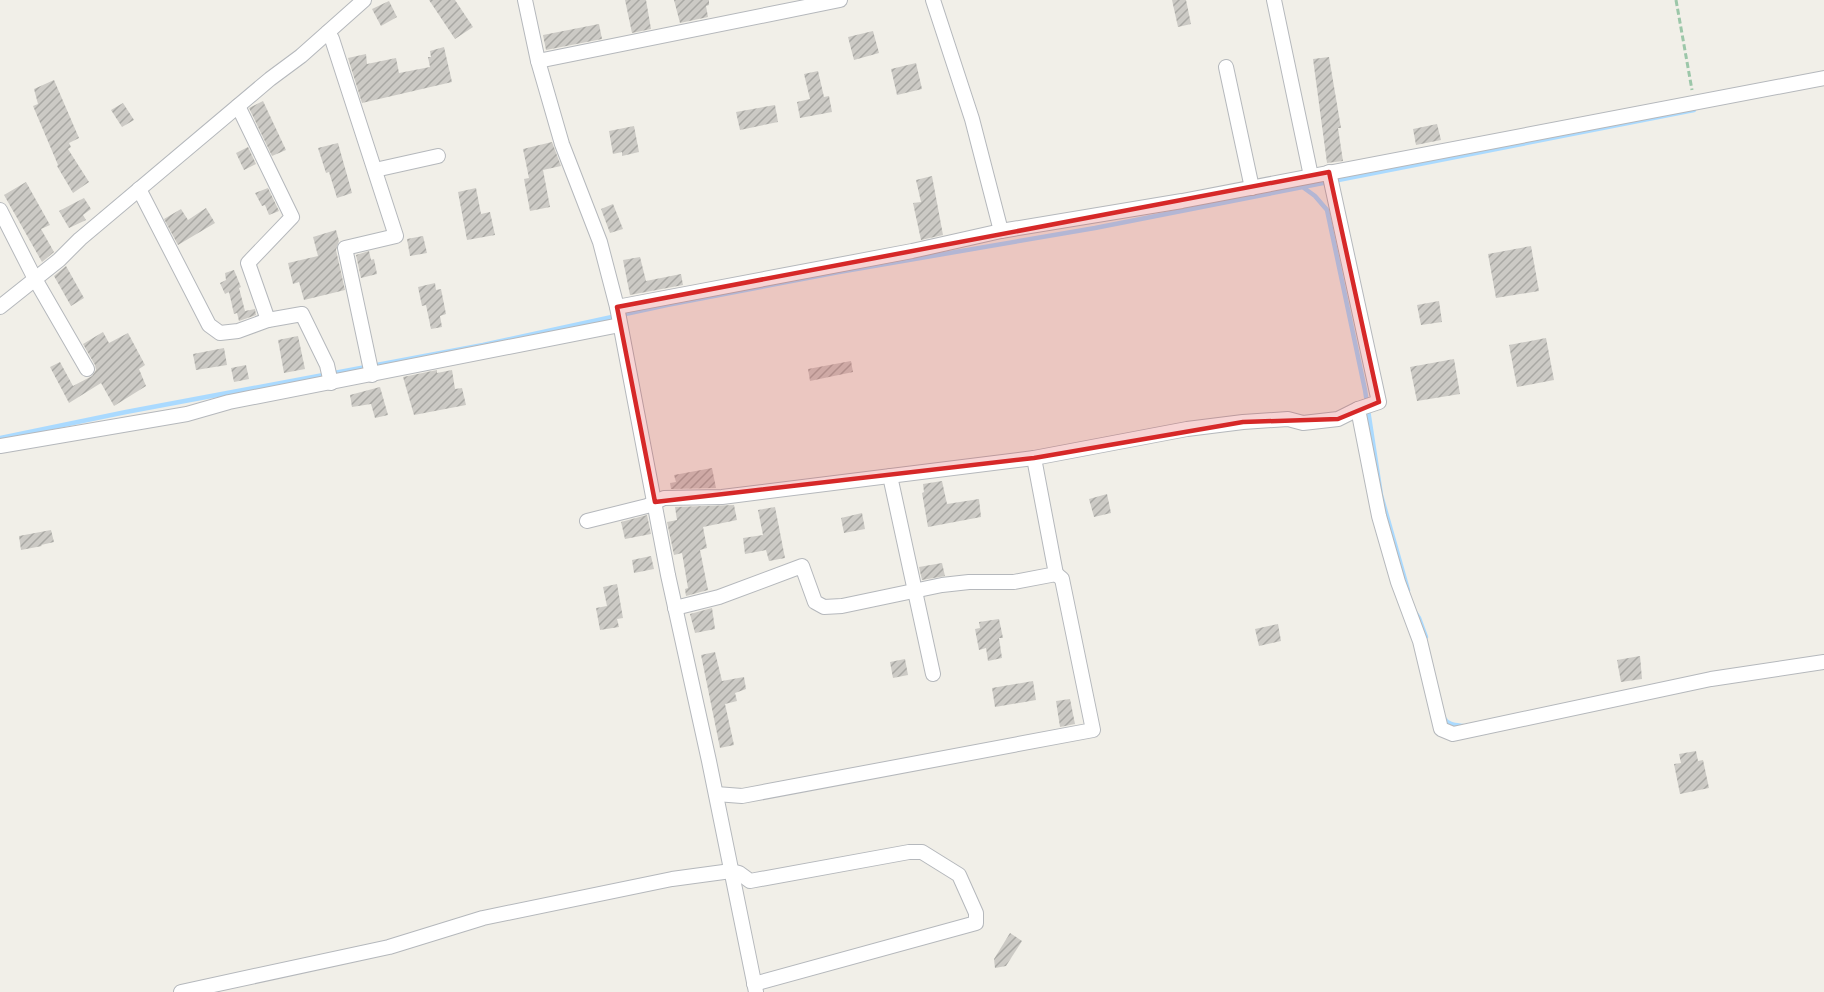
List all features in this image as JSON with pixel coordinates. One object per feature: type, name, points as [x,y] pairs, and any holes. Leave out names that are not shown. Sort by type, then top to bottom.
[{"type":"street","points":[[0,306],[35,279],[363,0]]},
{"type":"street","points":[[181,992],[389,947],[483,918],[672,879],[731,871],[739,873],[750,881],[909,852],[922,852],[959,875],[976,913],[976,923],[755,988],[731,871],[716,794],[675,608],[616,307],[600,242],[562,144],[538,61],[525,0]]},
{"type":"street","points":[[538,61],[840,0]]},
{"type":"street","points":[[933,0],[972,119],[1001,231]]},
{"type":"street","points":[[1274,0],[1311,176]]},
{"type":"street","points":[[328,32],[396,236],[345,248],[372,375]]},
{"type":"street","points":[[1226,67],[1252,188]]},
{"type":"street","points":[[616,307],[912,251],[1001,231],[1252,188],[1824,78]]},
{"type":"street","points":[[238,106],[292,217],[248,263],[268,320]]},
{"type":"street","points":[[375,170],[438,156]]},
{"type":"street","points":[[587,521],[647,506],[664,498],[722,497],[1034,458],[1187,429],[1244,422],[1288,419],[1303,423],[1338,419],[1358,408],[1378,402],[1329,172]]},
{"type":"street","points":[[139,189],[209,326],[220,333],[238,331],[268,320],[302,314],[327,365],[331,383]]},
{"type":"street","points":[[0,210],[35,279],[87,369]]},
{"type":"street","points":[[0,446],[187,414],[229,402],[620,325]]},
{"type":"street","points":[[1358,408],[1379,516],[1398,582],[1420,641],[1441,729],[1453,735],[1711,679],[1824,662]]},
{"type":"street","points":[[716,794],[742,796],[1093,730],[1062,579],[1056,574],[1034,458]]},
{"type":"street","points":[[890,476],[933,674]]},
{"type":"street","points":[[675,608],[719,597],[802,566],[815,602],[824,607],[843,606],[914,590],[969,582],[1014,582],[1056,574]]},
{"type":"path","points":[[1676,0],[1695,103]]},
{"type":"highlighted area","points":[[1329,172],[1379,402],[1338,419],[1243,422],[1034,458],[655,502],[617,307]]},
{"type":"building","points":[[429,0],[455,0],[473,27],[455,39]]},
{"type":"building","points":[[625,0],[646,0],[651,29],[632,33]]},
{"type":"building","points":[[674,0],[709,0],[709,5],[706,6],[708,17],[680,23]]},
{"type":"building","points":[[1172,0],[1186,0],[1191,24],[1178,27]]},
{"type":"building","points":[[389,1],[397,17],[381,26],[372,9]]},
{"type":"building","points":[[599,24],[602,39],[546,50],[543,35]]},
{"type":"building","points":[[873,31],[879,53],[854,60],[848,37]]},
{"type":"building","points":[[444,47],[452,82],[362,103],[348,58],[366,54],[367,64],[396,58],[399,73],[430,67],[428,57],[431,57],[430,51]]},
{"type":"building","points":[[1329,57],[1341,128],[1338,128],[1343,161],[1327,163],[1313,59]]},
{"type":"building","points":[[916,63],[922,89],[897,95],[891,69]]},
{"type":"building","points":[[818,71],[824,97],[829,96],[832,112],[800,118],[797,102],[810,99],[804,74]]},
{"type":"building","points":[[54,80],[79,138],[69,143],[71,147],[68,149],[89,182],[73,193],[57,166],[33,106],[38,104],[34,89]]},
{"type":"building","points":[[263,101],[286,150],[272,156],[249,108]]},
{"type":"building","points":[[123,103],[134,120],[122,127],[111,110]]},
{"type":"building","points":[[775,105],[778,122],[740,130],[736,112]]},
{"type":"building","points":[[1437,124],[1441,140],[1416,145],[1413,129]]},
{"type":"building","points":[[634,126],[639,152],[622,156],[622,152],[613,154],[609,131]]},
{"type":"building","points":[[552,142],[561,166],[543,170],[550,207],[530,211],[524,179],[529,178],[523,149]]},
{"type":"building","points":[[338,143],[352,193],[337,198],[318,148]]},
{"type":"building","points":[[248,147],[256,164],[244,170],[236,153]]},
{"type":"building","points":[[932,176],[943,235],[921,240],[913,203],[921,202],[916,180]]},
{"type":"building","points":[[26,182],[50,225],[41,229],[54,252],[42,262],[4,195]]},
{"type":"building","points":[[268,188],[279,211],[269,215],[265,205],[262,206],[255,193]]},
{"type":"building","points":[[476,188],[481,214],[490,212],[495,235],[467,240],[458,192]]},
{"type":"building","points":[[84,198],[91,209],[83,215],[86,220],[69,228],[59,211]]},
{"type":"building","points":[[613,204],[623,229],[610,233],[601,209]]},
{"type":"building","points":[[206,208],[215,223],[178,245],[164,219],[181,209],[188,220]]},
{"type":"building","points":[[336,230],[339,241],[336,250],[345,290],[304,300],[299,282],[293,284],[288,263],[318,256],[313,237]]},
{"type":"building","points":[[423,236],[427,253],[410,256],[407,239]]},
{"type":"building","points":[[1531,246],[1539,291],[1496,298],[1488,254]]},
{"type":"building","points":[[369,251],[371,260],[374,259],[377,274],[361,278],[356,255]]},
{"type":"building","points":[[640,257],[646,281],[681,274],[683,285],[630,295],[623,260]]},
{"type":"building","points":[[66,266],[84,298],[71,306],[54,276]]},
{"type":"building","points":[[234,270],[241,287],[239,288],[245,311],[255,309],[256,315],[239,321],[237,313],[234,314],[229,292],[225,294],[220,283],[226,280],[225,273]]},
{"type":"building","points":[[435,283],[436,290],[441,289],[446,314],[440,316],[442,327],[431,329],[426,305],[422,306],[418,287]]},
{"type":"building","points":[[1439,301],[1442,322],[1421,325],[1417,305]]},
{"type":"building","points":[[103,332],[109,343],[128,333],[145,365],[139,369],[146,386],[114,406],[101,383],[69,403],[50,367],[60,362],[73,386],[92,376],[96,370],[95,365],[83,344]]},
{"type":"building","points":[[298,336],[305,369],[284,373],[278,340]]},
{"type":"building","points":[[1546,338],[1554,380],[1517,387],[1509,345]]},
{"type":"building","points":[[224,348],[227,365],[196,370],[193,354]]},
{"type":"building","points":[[1454,359],[1460,394],[1417,401],[1410,367]]},
{"type":"building","points":[[851,361],[853,372],[810,381],[808,369]]},
{"type":"building","points":[[246,365],[249,379],[234,382],[231,368]]},
{"type":"building","points":[[437,370],[437,373],[452,370],[455,389],[462,388],[466,405],[414,415],[403,377]]},
{"type":"building","points":[[380,387],[388,415],[375,418],[371,404],[352,407],[350,395]]},
{"type":"building","points":[[712,468],[716,488],[671,489],[670,483],[676,482],[674,475]]},
{"type":"building","points":[[942,481],[947,504],[979,499],[981,517],[928,527],[922,493],[924,492],[923,484]]},
{"type":"building","points":[[1107,494],[1111,513],[1094,517],[1089,499]]},
{"type":"building","points":[[734,505],[737,520],[703,527],[707,548],[700,550],[708,590],[686,596],[685,589],[688,588],[682,553],[674,555],[667,522],[677,520],[675,507]]},
{"type":"building","points":[[775,507],[785,558],[769,561],[766,550],[745,554],[743,538],[763,535],[758,510]]},
{"type":"building","points":[[862,513],[865,529],[844,533],[841,518]]},
{"type":"building","points":[[647,515],[651,534],[625,539],[621,522]]},
{"type":"building","points":[[51,530],[54,542],[21,550],[19,536]]},
{"type":"building","points":[[651,556],[654,569],[634,573],[632,560]]},
{"type":"building","points":[[942,563],[945,576],[922,580],[919,567]]},
{"type":"building","points":[[617,584],[623,618],[617,619],[619,627],[600,630],[596,608],[607,606],[603,587]]},
{"type":"building","points":[[712,608],[715,629],[695,633],[690,614]]},
{"type":"building","points":[[999,619],[1003,638],[999,638],[1002,658],[988,661],[986,648],[979,650],[975,629],[980,628],[979,622]]},
{"type":"building","points":[[1278,624],[1281,641],[1259,646],[1255,629]]},
{"type":"building","points":[[715,652],[722,681],[744,677],[746,689],[735,693],[737,701],[725,704],[734,745],[720,748],[701,655]]},
{"type":"building","points":[[1640,656],[1642,679],[1621,682],[1617,660]]},
{"type":"building","points":[[905,659],[908,675],[893,678],[890,662]]},
{"type":"building","points":[[1033,681],[1036,700],[995,707],[992,688]]},
{"type":"building","points":[[1070,699],[1075,724],[1060,727],[1056,701]]},
{"type":"building","points":[[1696,751],[1698,761],[1703,760],[1709,788],[1680,794],[1674,764],[1681,763],[1679,754]]},
{"type":"building","points":[[1010,933],[1022,941],[1006,966],[995,968],[994,959]]},
{"type":"waterway","points":[[0,438],[483,345],[667,305],[839,272],[1095,228],[1694,110]]},
{"type":"waterway","points":[[1304,188],[1315,196],[1327,210],[1365,390],[1381,495],[1408,590]]},
{"type":"waterway","points":[[1415,612],[1426,637]]},
{"type":"waterway","points":[[1444,718],[1450,723],[1463,726]]}]
